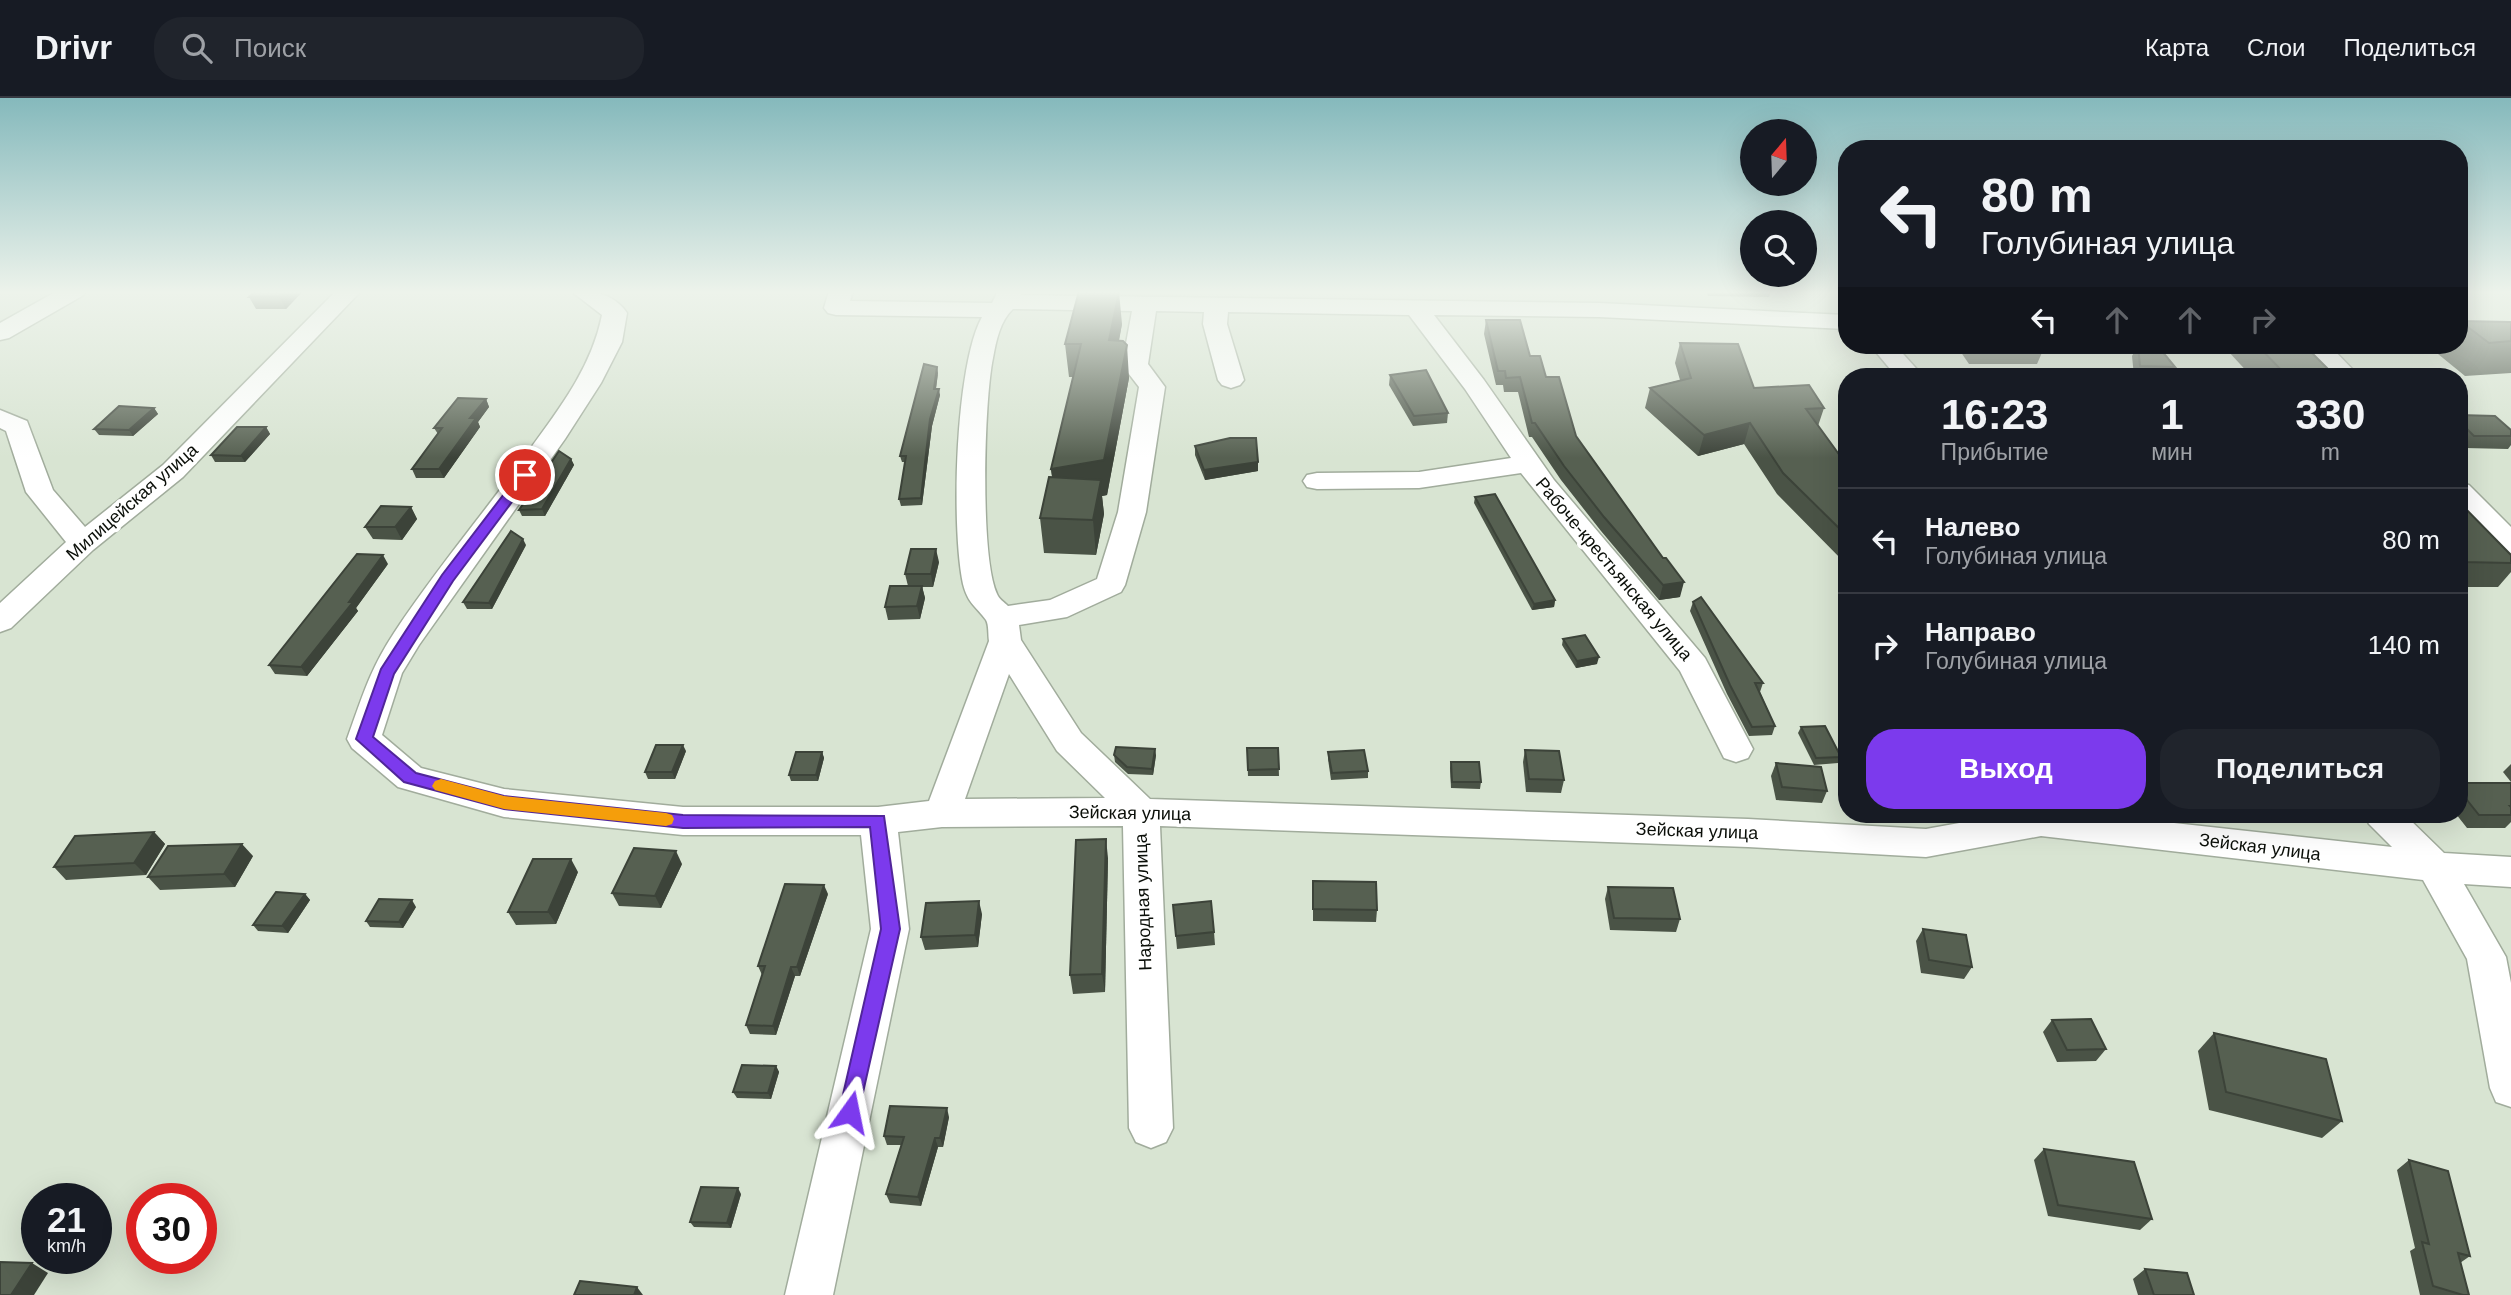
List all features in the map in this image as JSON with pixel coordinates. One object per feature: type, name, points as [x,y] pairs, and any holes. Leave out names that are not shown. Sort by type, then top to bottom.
[{"type":"street","name":"Милицейская улица","points":[[0,621],[83,542],[173,471],[294,347]]},
{"type":"street","name":"Зейская улица","points":[[605,347],[556,434],[448,578],[387,673],[364,739],[410,778],[504,803],[683,821],[878,821],[942,813],[1140,812],[1748,833],[1926,843],[2036,823]]},
{"type":"street","name":"Народная улица","points":[[987,347],[978,368],[973,492],[976,579],[983,601],[1004,629],[1069,742],[1140,812],[1151,1128]]},
{"type":"street","points":[[942,813],[1004,629],[1056,610],[1110,585],[1132,512],[1152,387],[1135,365],[1138,347]]},
{"type":"street","points":[[1222,347],[1231,380]]},
{"type":"street","name":"Рабоче-крестьянская улица","points":[[1446,347],[1544,486],[1694,666],[1735,750]]},
{"type":"street","points":[[1890,354],[1903,368]]},
{"type":"street","points":[[2324,354],[2338,368]]},
{"type":"street","points":[[0,418],[18,427],[40,492],[83,542]]},
{"type":"street","name":"Рабоче-крестьянская улица","points":[[1317,481],[1419,480],[1528,464]]},
{"type":"street","points":[[2468,500],[2511,544]]},
{"type":"street","points":[[809,1295],[890,929],[878,821]]},
{"type":"street","name":"Зейская улица","points":[[2050,823],[2435,867],[2511,873]]},
{"type":"street","points":[[2391,823],[2435,867],[2486,957],[2511,1088]]},
{"type":"building","points":[[1080,347],[1127,347],[1104,460],[1051,469]]},
{"type":"building","points":[[1492,347],[1527,347],[1530,356],[1540,356],[1546,377],[1559,377],[1576,436],[1663,558],[1666,558],[1684,582],[1663,585],[1604,517],[1535,423],[1532,423],[1520,377],[1506,378],[1505,371],[1498,371]]},
{"type":"building","points":[[1681,347],[1739,347],[1754,388],[1809,385],[1824,408],[1806,409],[1838,453],[1838,527],[1783,473],[1750,423],[1704,435],[1650,388],[1691,378]]},
{"type":"building","points":[[2139,354],[2164,354],[2175,367],[2140,366]]},
{"type":"building","points":[[2266,354],[2313,354],[2327,368],[2279,368]]},
{"type":"building","points":[[924,364],[937,367],[934,389],[939,389],[930,419],[921,498],[899,499],[906,456],[900,456]]},
{"type":"building","points":[[1426,370],[1448,413],[1414,416],[1390,375]]},
{"type":"building","points":[[458,398],[486,399],[470,418],[476,418],[439,469],[412,469],[442,428],[434,428]]},
{"type":"building","points":[[119,406],[154,408],[129,430],[94,429]]},
{"type":"building","points":[[2468,415],[2495,416],[2511,430],[2511,436],[2474,436],[2468,430]]},
{"type":"building","points":[[237,427],[266,427],[241,456],[211,455]]},
{"type":"building","points":[[1230,438],[1256,438],[1258,462],[1204,470],[1195,446]]},
{"type":"building","points":[[559,451],[571,459],[542,509],[519,510]]},
{"type":"building","points":[[1049,477],[1101,480],[1093,520],[1040,518]]},
{"type":"building","points":[[1495,494],[1555,600],[1534,604],[1475,497]]},
{"type":"building","points":[[381,506],[411,507],[395,527],[365,527]]},
{"type":"building","points":[[2468,511],[2511,555],[2511,563],[2468,562]]},
{"type":"building","points":[[511,531],[523,539],[489,603],[463,602]]},
{"type":"building","points":[[911,549],[936,549],[931,574],[905,574]]},
{"type":"building","points":[[357,554],[383,555],[349,602],[353,602],[301,667],[269,665]]},
{"type":"building","points":[[890,586],[922,586],[917,606],[885,607]]},
{"type":"building","points":[[1701,597],[1763,683],[1755,683],[1775,726],[1752,727],[1693,602]]},
{"type":"building","points":[[1585,635],[1599,657],[1577,661],[1563,639]]},
{"type":"building","points":[[1825,726],[1838,751],[1838,757],[1816,758],[1801,727]]},
{"type":"building","points":[[656,745],[683,745],[672,772],[645,772]]},
{"type":"building","points":[[1116,747],[1155,749],[1152,769],[1127,767],[1114,755]]},
{"type":"building","points":[[1247,748],[1278,748],[1279,769],[1248,770]]},
{"type":"building","points":[[1364,750],[1368,771],[1332,773],[1328,752]]},
{"type":"building","points":[[1525,750],[1559,751],[1564,780],[1529,779]]},
{"type":"building","points":[[796,752],[822,752],[816,775],[789,775]]},
{"type":"building","points":[[1451,762],[1479,762],[1481,782],[1452,782]]},
{"type":"building","points":[[1776,763],[1821,767],[1827,791],[1782,787]]},
{"type":"building","points":[[2468,783],[2511,783],[2511,815],[2479,815],[2468,801]]},
{"type":"building","points":[[154,832],[134,863],[54,867],[75,836]]},
{"type":"building","points":[[1106,839],[1102,974],[1070,975],[1076,840]]},
{"type":"building","points":[[242,844],[224,874],[148,877],[168,846]]},
{"type":"building","points":[[634,848],[676,851],[655,896],[612,893]]},
{"type":"building","points":[[533,859],[571,859],[548,912],[508,912]]},
{"type":"building","points":[[1313,881],[1376,882],[1377,910],[1313,909]]},
{"type":"building","points":[[785,884],[824,885],[797,967],[791,967],[773,1026],[746,1025],[765,966],[758,966]]},
{"type":"building","points":[[1608,887],[1673,888],[1680,919],[1614,918]]},
{"type":"building","points":[[276,892],[305,894],[282,926],[253,925]]},
{"type":"building","points":[[379,899],[412,900],[399,922],[366,921]]},
{"type":"building","points":[[979,901],[975,935],[921,937],[926,903]]},
{"type":"building","points":[[1211,901],[1214,932],[1176,936],[1173,905]]},
{"type":"building","points":[[1923,929],[1966,935],[1972,967],[1929,960]]},
{"type":"building","points":[[2091,1019],[2106,1049],[2067,1050],[2052,1020]]},
{"type":"building","points":[[2214,1033],[2326,1059],[2342,1121],[2226,1092]]},
{"type":"building","points":[[742,1065],[776,1066],[768,1093],[733,1092]]},
{"type":"building","points":[[890,1106],[947,1108],[940,1138],[935,1138],[918,1197],[886,1194],[904,1137],[884,1136]]},
{"type":"building","points":[[2044,1149],[2134,1162],[2152,1219],[2058,1205]]},
{"type":"building","points":[[2409,1160],[2448,1171],[2470,1256],[2458,1253],[2469,1295],[2433,1286],[2422,1242],[2429,1244]]},
{"type":"building","points":[[701,1187],[738,1188],[727,1223],[690,1222]]},
{"type":"building","points":[[0,1262],[21,1263],[21,1274],[25,1274],[11,1295],[0,1295]]},
{"type":"building","points":[[2145,1269],[2187,1273],[2194,1295],[2154,1295]]},
{"type":"building","points":[[580,1281],[637,1287],[634,1295],[574,1295]]},
{"type":"slow traffic","points":[[441,786],[504,803],[666,819]]},
{"type":"route","points":[[525,475],[448,578],[387,673],[364,739],[410,778],[504,803],[683,821],[878,821],[890,929],[850,1112]]}]
